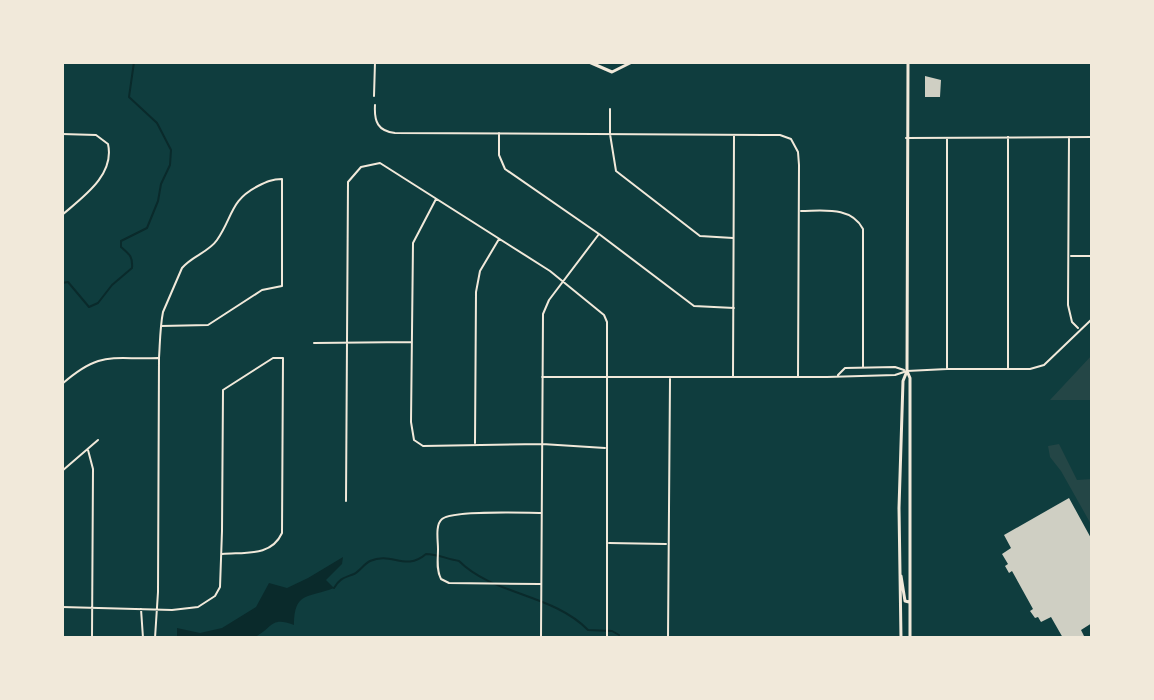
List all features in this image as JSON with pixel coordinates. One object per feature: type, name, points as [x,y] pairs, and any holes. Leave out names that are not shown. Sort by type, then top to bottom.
[{"type":"main road","points":[[589,62],[612,72],[632,62]]},
{"type":"main road","points":[[908,62],[910,638]]},
{"type":"main road","points":[[901,638],[903,381],[907,371]]},
{"type":"main road","points":[[900,569],[905,601],[910,602]]},
{"type":"street","points":[[374,96],[375,62]]},
{"type":"street","points":[[375,105],[376,123],[385,132],[780,135],[791,139],[798,152],[798,377]]},
{"type":"street","points":[[610,109],[610,134],[616,171],[700,236],[734,238]]},
{"type":"street","points":[[499,133],[499,155],[505,169],[599,234],[694,306],[734,308]]},
{"type":"street","points":[[62,134],[96,135],[108,144],[109,151],[109,161],[102,176],[86,195],[62,215]]},
{"type":"street","points":[[733,377],[734,135]]},
{"type":"street","points":[[1008,137],[1008,370]]},
{"type":"street","points":[[1069,137],[1069,314],[1079,329]]},
{"type":"street","points":[[906,138],[1092,137]]},
{"type":"street","points":[[947,138],[947,369]]},
{"type":"street","points":[[346,501],[348,182],[361,167],[380,163],[550,271],[599,309],[607,322],[607,638]]},
{"type":"street","points":[[155,638],[159,358],[161,326],[163,312],[182,268],[215,244],[237,200],[266,182],[282,179],[282,286],[262,290],[208,325],[161,326]]},
{"type":"street","points":[[437,198],[413,243],[411,422],[414,440],[423,446],[542,444],[608,448]]},
{"type":"street","points":[[799,211],[853,215],[863,229],[863,367]]},
{"type":"street","points":[[541,638],[543,314],[549,300],[599,234]]},
{"type":"street","points":[[475,444],[476,292],[480,271],[499,238]]},
{"type":"street","points":[[1069,256],[1092,256]]},
{"type":"street","points":[[542,377],[798,377],[895,375],[907,371],[947,369],[1030,369],[1044,365],[1092,319]]},
{"type":"street","points":[[314,343],[412,342]]},
{"type":"street","points":[[62,384],[99,359],[159,358]]},
{"type":"street","points":[[62,607],[191,609],[215,596],[220,587],[222,554],[223,390],[273,358],[283,358],[282,533],[272,547],[263,551],[222,554]]},
{"type":"street","points":[[837,375],[845,368],[895,367],[907,371]]},
{"type":"street","points":[[668,638],[670,377]]},
{"type":"street","points":[[62,471],[98,440]]},
{"type":"street","points":[[88,450],[93,469],[92,638]]},
{"type":"street","points":[[541,584],[459,584],[441,579],[437,567],[439,522],[443,518],[460,514],[542,513]]},
{"type":"street","points":[[608,543],[669,544]]},
{"type":"street","points":[[140,608],[143,638]]},
{"type":"shaded area","points":[[1092,355],[1092,400],[1050,400]]},
{"type":"shaded area","points":[[1059,444],[1077,480],[1092,479],[1092,526],[1050,457],[1048,446]]},
{"type":"shaded area","points":[[343,557],[342,564],[326,580],[334,588],[300,601],[294,625],[276,622],[261,634],[249,638],[177,638],[177,628],[200,633],[222,628],[256,607],[269,583],[287,588]]},
{"type":"building","points":[[925,76],[941,80],[940,97],[925,97]]},
{"type":"building","points":[[1069,498],[1092,540],[1092,623],[1081,630],[1085,638],[1063,638],[1051,617],[1041,622],[1038,617],[1035,618],[1012,571],[1009,573],[1005,566],[1008,564],[1002,554],[1011,548],[1004,535]]},
{"type":"waterway","points":[[62,283],[68,282],[89,307],[98,303],[112,285],[132,268],[131,258],[121,247],[121,241],[147,228],[170,165],[171,150],[157,123],[129,97],[134,62]]},
{"type":"waterway","points":[[334,588],[340,580],[356,573],[370,561],[385,558],[411,561],[426,554],[434,555],[459,561],[489,581],[558,609],[588,630],[612,631],[619,635]]}]
